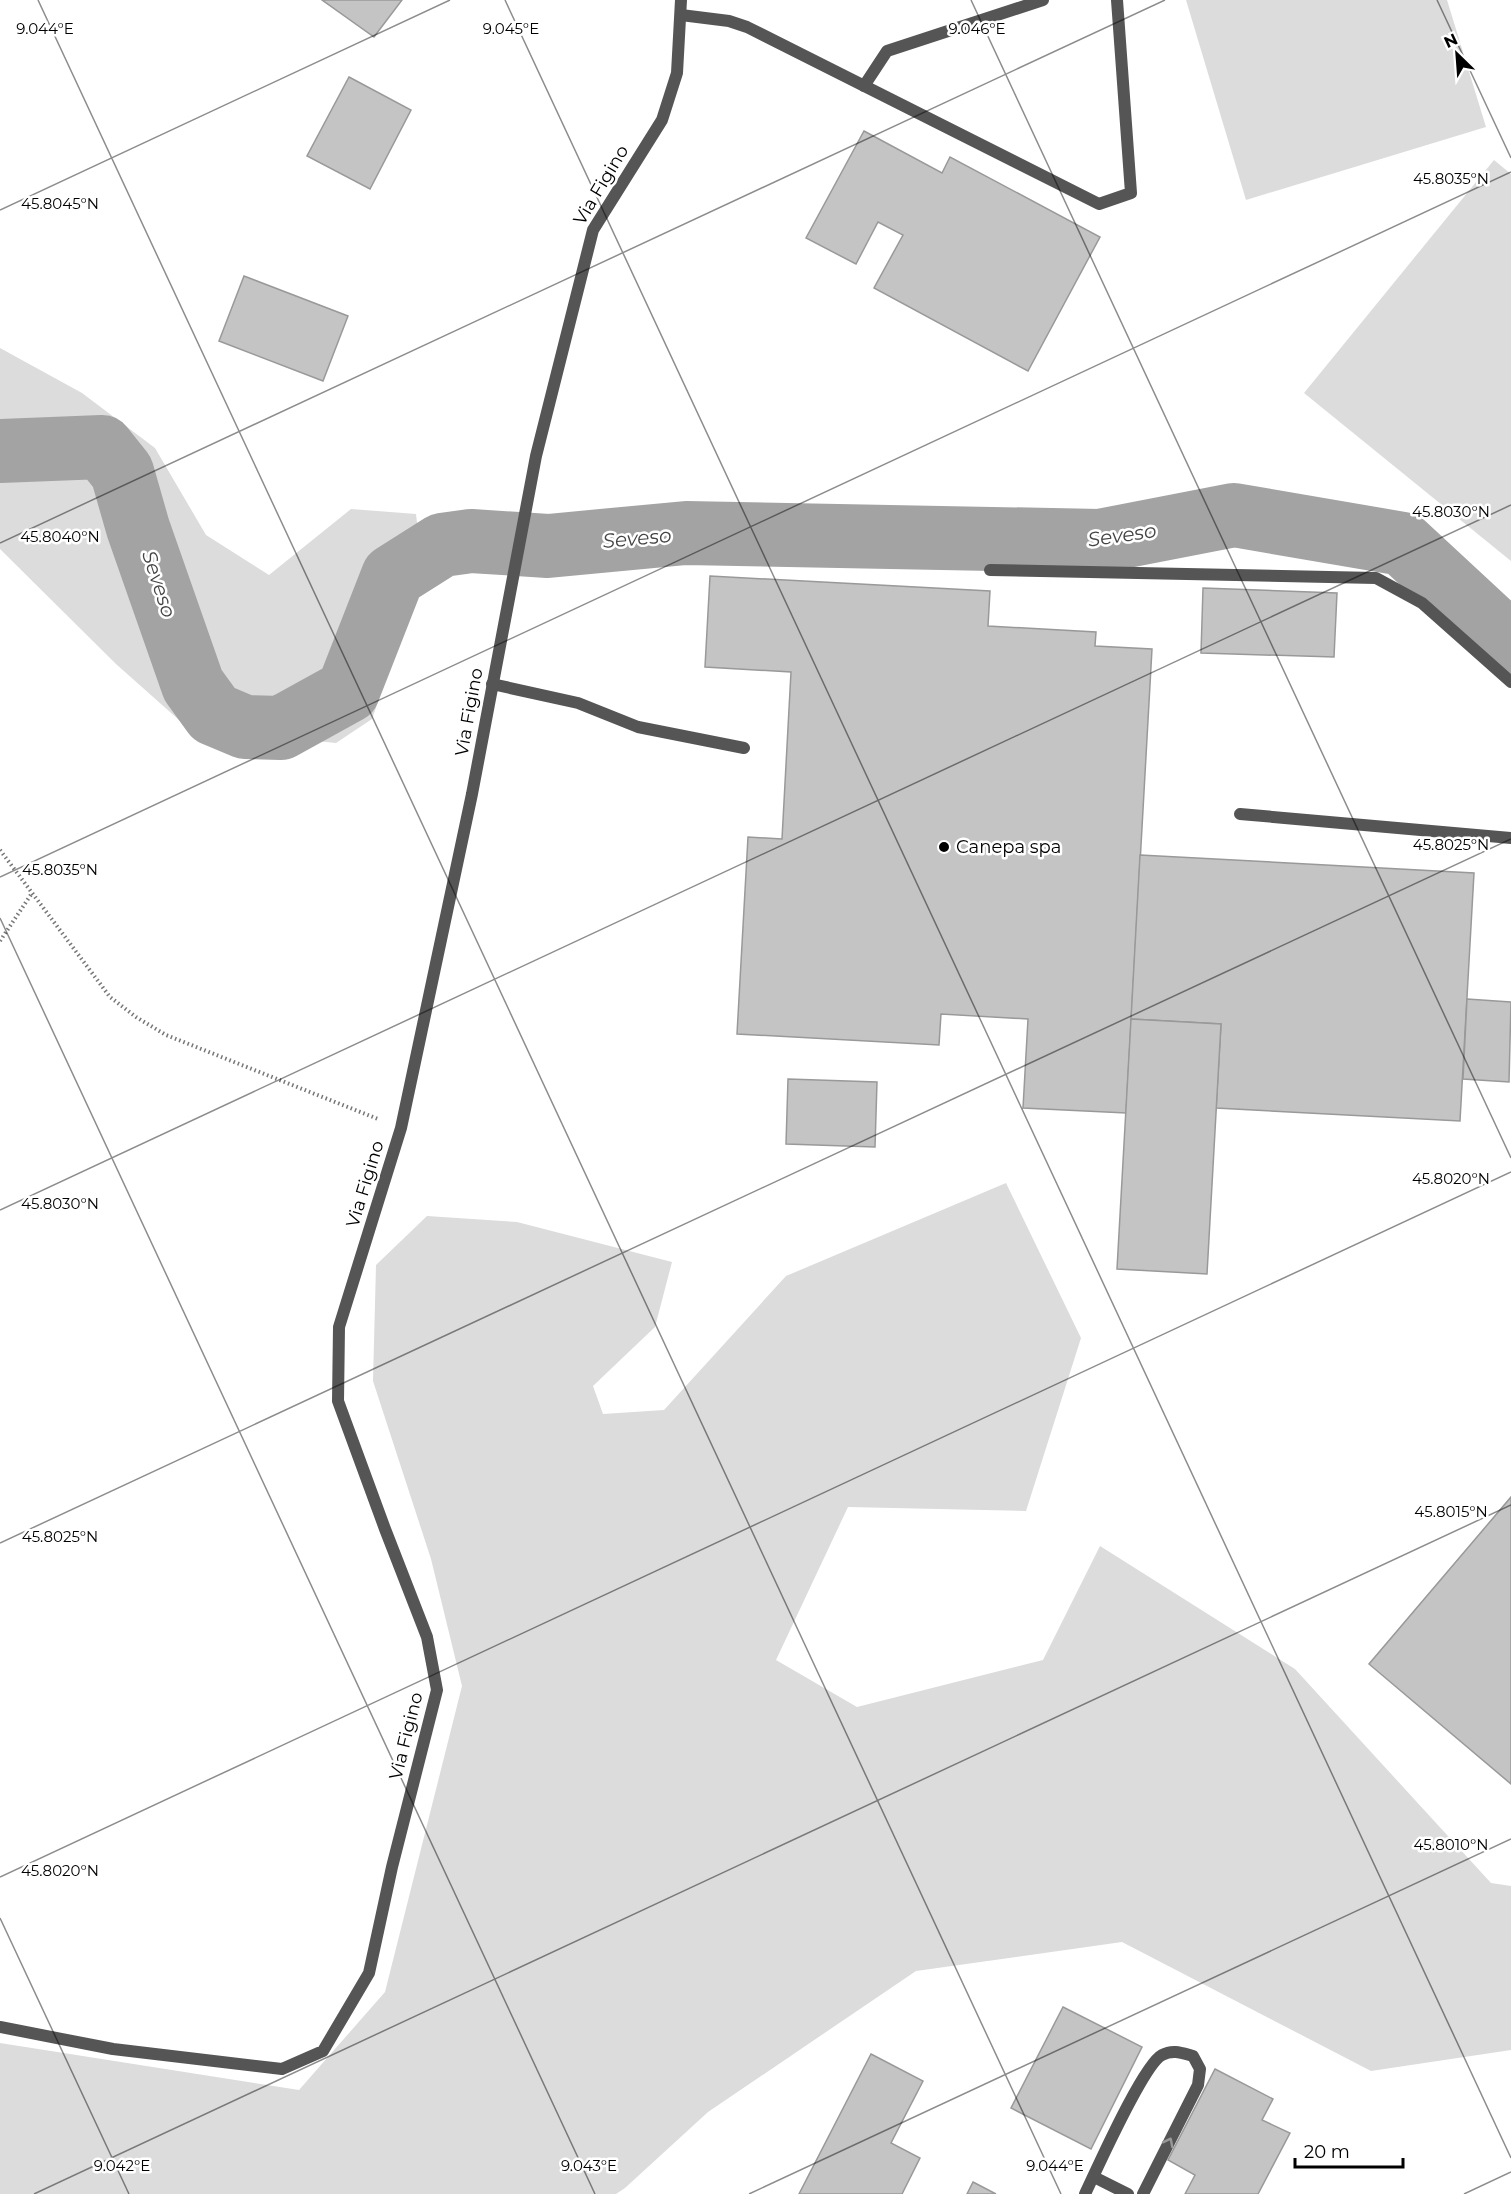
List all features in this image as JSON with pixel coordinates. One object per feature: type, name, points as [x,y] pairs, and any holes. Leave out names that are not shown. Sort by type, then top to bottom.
[{"type":"street","name":"Via Figino","points":[[0,2027],[113,2049],[282,2069],[323,2051],[369,1973],[392,1867],[436,1690],[428,1637],[338,1401],[339,1327],[401,1128],[472,794],[536,456],[593,230],[662,120],[677,73],[681,0]]},
{"type":"street","points":[[864,86],[887,51],[1043,0]]},
{"type":"street","points":[[681,15],[729,21],[747,27],[1098,204],[1131,193],[1117,0]]},
{"type":"street","points":[[990,570],[1376,578],[1422,603],[1511,682]]},
{"type":"street","points":[[492,684],[578,703],[638,727],[744,748]]},
{"type":"street","points":[[1240,814],[1511,838]]},
{"type":"street","points":[[1085,2194],[1142,2079],[1160,2055],[1174,2050],[1193,2056],[1200,2069],[1198,2085],[1143,2194]]},
{"type":"street","points":[[1094,2177],[1128,2194]]},
{"type":"path","points":[[0,850],[110,997],[136,1017],[166,1035],[401,1128]]},
{"type":"path","points":[[0,941],[32,892]]},
{"type":"shaded area","points":[[1186,0],[1447,0],[1486,127],[1246,200]]},
{"type":"shaded area","points":[[1494,160],[1511,174],[1511,561],[1304,393]]},
{"type":"shaded area","points":[[0,348],[82,393],[155,448],[206,535],[269,575],[351,509],[416,514],[423,573],[372,719],[336,743],[188,728],[116,664],[0,549]]},
{"type":"shaded area","points":[[1006,1183],[1081,1338],[1026,1511],[848,1507],[776,1660],[857,1707],[1043,1660],[1100,1546],[1295,1669],[1491,1883],[1511,1886],[1511,2050],[1371,2071],[1122,1942],[916,1971],[708,2112],[616,2194],[0,2194],[0,2043],[299,2090],[385,1992],[462,1686],[431,1559],[373,1381],[376,1265],[427,1216],[517,1222],[672,1262],[655,1327],[593,1386],[603,1414],[664,1410],[786,1276]]},
{"type":"building","points":[[322,0],[402,0],[374,37]]},
{"type":"building","points":[[349,77],[411,110],[370,189],[307,156]]},
{"type":"building","points":[[864,131],[942,173],[950,157],[1100,237],[1028,371],[874,288],[903,235],[878,222],[856,264],[806,238]]},
{"type":"building","points":[[244,276],[348,316],[323,381],[219,341]]},
{"type":"building","name":"Canepa spa","points":[[710,576],[990,591],[988,626],[1096,632],[1095,646],[1152,649],[1126,1113],[1023,1108],[1028,1019],[941,1014],[939,1045],[737,1034],[748,837],[782,839],[791,672],[705,667]]},
{"type":"building","points":[[1203,588],[1337,593],[1334,657],[1201,653]]},
{"type":"building","points":[[1140,855],[1474,873],[1460,1121],[1216,1108],[1221,1024],[1131,1019]]},
{"type":"building","points":[[1467,999],[1511,1002],[1509,1082],[1463,1079]]},
{"type":"building","points":[[1131,1019],[1221,1024],[1207,1274],[1117,1269]]},
{"type":"building","points":[[788,1079],[877,1082],[875,1147],[786,1144]]},
{"type":"building","points":[[1511,1497],[1511,1784],[1369,1664]]},
{"type":"building","points":[[1063,2007],[1142,2047],[1091,2149],[1011,2108]]},
{"type":"building","points":[[871,2054],[923,2081],[891,2143],[920,2158],[902,2194],[799,2194]]},
{"type":"building","points":[[1215,2069],[1273,2099],[1262,2120],[1290,2133],[1258,2194],[1185,2194],[1195,2175],[1168,2160]]},
{"type":"building","points":[[973,2182],[996,2194],[967,2194]]},
{"type":"waterway","name":"Seveso","points":[[0,451],[102,447],[122,472],[138,528],[193,685],[214,714],[245,727],[281,728],[348,691],[393,576],[442,545],[471,541],[548,546],[686,533],[1100,541],[1234,515],[1403,544],[1511,644]]},
{"type":"place","name":"Canepa spa","points":[[944,847]]}]
